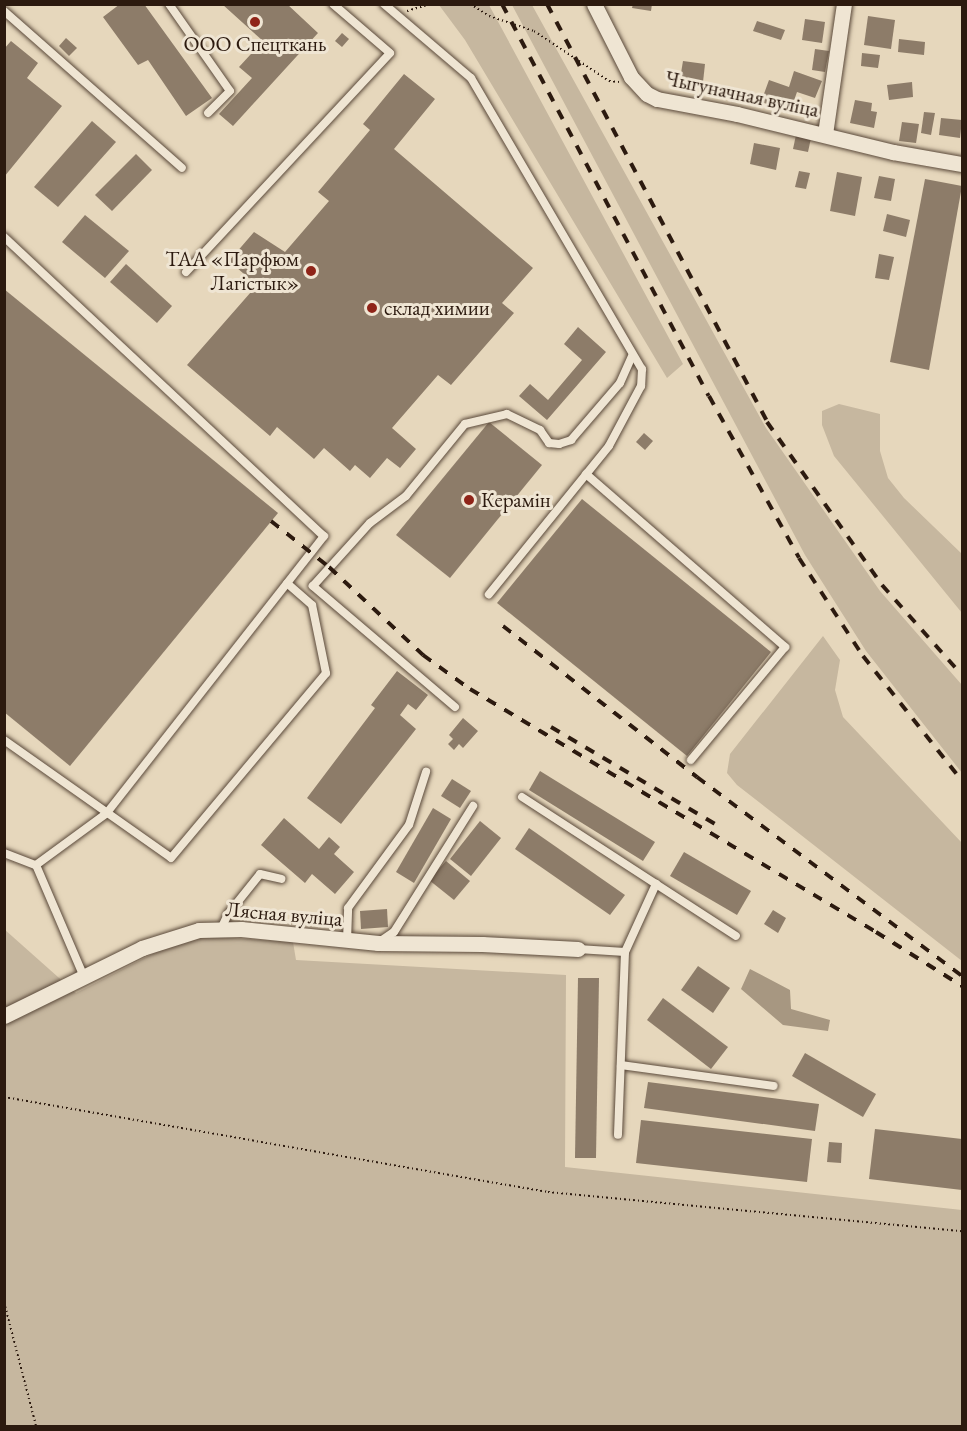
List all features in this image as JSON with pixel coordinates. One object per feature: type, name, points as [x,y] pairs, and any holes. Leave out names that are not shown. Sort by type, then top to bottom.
[{"type":"street","name":"Чыгуначная вуліца","points":[[594,4],[637,84],[647,94],[657,99],[825,134],[893,152],[963,164]]},
{"type":"street","points":[[825,134],[844,4]]},
{"type":"street","name":"Лясная вуліца","points":[[4,1016],[142,948],[199,930],[220,928],[378,943],[482,944],[578,949]]},
{"type":"lane","points":[[169,4],[230,91],[208,113]]},
{"type":"lane","points":[[186,272],[390,53],[333,4]]},
{"type":"lane","points":[[384,4],[471,78],[543,198],[632,356],[642,369],[642,386],[609,446],[489,594]]},
{"type":"lane","points":[[4,11],[182,168]]},
{"type":"lane","points":[[4,237],[324,536],[107,813],[36,865]]},
{"type":"lane","points":[[455,707],[313,585],[370,523],[406,496],[465,424],[507,414],[540,430],[549,443],[559,444],[571,440],[620,383],[632,356]]},
{"type":"lane","points":[[586,474],[786,647],[691,760]]},
{"type":"lane","points":[[4,741],[171,858],[326,673],[312,605],[287,583]]},
{"type":"lane","points":[[347,941],[348,908],[409,825],[426,772]]},
{"type":"lane","points":[[522,797],[736,936]]},
{"type":"lane","points":[[378,943],[394,932],[474,806]]},
{"type":"lane","points":[[4,853],[36,865],[84,977]]},
{"type":"lane","points":[[220,928],[228,914],[260,874],[281,879]]},
{"type":"lane","points":[[618,1135],[625,952],[656,884]]},
{"type":"lane","points":[[578,949],[625,952]]},
{"type":"lane","points":[[621,1065],[774,1086]]},
{"type":"path","points":[[396,14],[430,4]]},
{"type":"path","points":[[470,4],[489,16],[534,31],[609,81],[637,84]]},
{"type":"path","points":[[4,1097],[548,1192],[963,1231]]},
{"type":"path","points":[[4,1302],[36,1426]]},
{"type":"shaded area","points":[[439,5],[489,5],[683,364],[667,378],[465,40]]},
{"type":"shaded area","points":[[512,5],[532,5],[766,428],[880,591],[962,685],[962,773],[866,651],[805,555]]},
{"type":"shaded area","points":[[839,404],[880,414],[880,451],[888,478],[904,498],[962,554],[962,613],[834,456],[822,425],[822,411]]},
{"type":"shaded area","points":[[823,636],[840,660],[835,690],[843,717],[962,843],[962,961],[737,785],[727,773],[730,754]]},
{"type":"shaded area","points":[[4,929],[76,993],[168,946],[203,936],[293,942],[296,960],[566,975],[565,1167],[962,1210],[962,1426],[5,1426]]},
{"type":"shaded area","points":[[750,969],[790,990],[791,1009],[830,1020],[828,1031],[783,1025],[741,989]]},
{"type":"building","points":[[120,4],[144,4],[212,98],[186,116],[148,60],[138,65],[103,17]]},
{"type":"building","points":[[222,4],[287,4],[318,33],[233,126],[219,114],[252,78],[239,67],[263,41]]},
{"type":"building","points":[[633,4],[652,4],[651,11],[632,8]]},
{"type":"building","points":[[868,16],[895,20],[891,49],[864,45]]},
{"type":"building","points":[[805,19],[825,22],[822,43],[802,40]]},
{"type":"building","points":[[757,21],[785,30],[781,40],[753,31]]},
{"type":"building","points":[[342,33],[349,39],[342,47],[335,41]]},
{"type":"building","points":[[66,38],[77,48],[69,56],[59,46]]},
{"type":"building","points":[[899,39],[925,42],[924,55],[898,52]]},
{"type":"building","points":[[11,41],[38,63],[27,78],[62,106],[4,177],[4,49]]},
{"type":"building","points":[[815,49],[829,51],[825,72],[812,70]]},
{"type":"building","points":[[862,53],[880,55],[878,68],[861,66]]},
{"type":"building","points":[[683,61],[705,64],[703,82],[680,79]]},
{"type":"building","points":[[794,71],[822,81],[815,98],[797,92],[790,112],[761,102],[769,80],[789,87]]},
{"type":"building","name":"склад химии","points":[[404,74],[435,99],[394,149],[533,268],[502,303],[514,313],[451,385],[438,375],[392,428],[416,449],[400,468],[387,458],[370,478],[355,465],[350,471],[324,448],[314,459],[277,427],[270,436],[187,365],[257,285],[229,261],[254,232],[285,252],[329,201],[318,192],[370,130],[363,124]]},
{"type":"building","points":[[912,82],[913,97],[889,100],[887,85]]},
{"type":"building","points":[[733,90],[753,93],[751,104],[731,102]]},
{"type":"building","points":[[855,100],[872,103],[871,111],[877,112],[874,128],[850,123]]},
{"type":"building","points":[[924,112],[935,113],[931,135],[921,133]]},
{"type":"building","points":[[941,118],[962,120],[960,138],[939,135]]},
{"type":"building","points":[[92,121],[116,142],[58,207],[34,187]]},
{"type":"building","points":[[902,122],[919,124],[916,143],[899,141]]},
{"type":"building","points":[[796,135],[811,138],[808,152],[793,149]]},
{"type":"building","points":[[754,143],[780,148],[776,170],[750,164]]},
{"type":"building","points":[[136,154],[152,170],[112,211],[95,195]]},
{"type":"building","points":[[799,171],[810,173],[806,189],[795,187]]},
{"type":"building","points":[[837,172],[862,177],[855,216],[830,211]]},
{"type":"building","points":[[879,176],[895,179],[891,201],[874,198]]},
{"type":"building","points":[[925,179],[962,186],[929,370],[890,362]]},
{"type":"building","points":[[887,214],[910,220],[906,237],[883,231]]},
{"type":"building","points":[[85,215],[129,251],[105,278],[62,242]]},
{"type":"building","points":[[879,254],[894,257],[889,280],[875,278]]},
{"type":"building","points":[[126,264],[172,306],[157,323],[110,282]]},
{"type":"building","points":[[4,289],[278,513],[70,766],[4,712]]},
{"type":"building","points":[[578,327],[606,352],[547,420],[519,396],[530,384],[548,400],[582,360],[564,344]]},
{"type":"building","name":"Керамін","points":[[489,422],[542,465],[450,578],[396,535]]},
{"type":"building","points":[[644,433],[653,441],[645,450],[636,442]]},
{"type":"building","points":[[582,499],[771,652],[687,756],[497,603]]},
{"type":"building","points":[[397,671],[428,695],[416,710],[408,704],[400,715],[416,729],[341,824],[307,798],[375,708],[371,705]]},
{"type":"building","points":[[463,718],[478,731],[463,748],[459,744],[454,750],[448,744],[453,739],[449,735]]},
{"type":"building","points":[[540,771],[655,842],[643,861],[529,790]]},
{"type":"building","points":[[452,779],[471,791],[460,808],[441,796]]},
{"type":"building","points":[[433,808],[451,819],[414,883],[396,872]]},
{"type":"building","points":[[284,818],[319,849],[329,837],[340,847],[334,854],[354,872],[335,894],[312,874],[305,883],[261,845]]},
{"type":"building","points":[[480,821],[501,838],[471,876],[450,859]]},
{"type":"building","points":[[529,828],[625,895],[610,915],[515,849]]},
{"type":"building","points":[[684,852],[751,891],[737,915],[670,876]]},
{"type":"building","points":[[446,861],[470,881],[454,900],[429,880]]},
{"type":"building","points":[[387,909],[388,927],[361,929],[360,911]]},
{"type":"building","points":[[773,910],[786,918],[778,933],[764,924]]},
{"type":"building","points":[[698,966],[730,988],[713,1013],[681,990]]},
{"type":"building","points":[[578,978],[599,978],[596,1158],[575,1158]]},
{"type":"building","points":[[663,998],[728,1047],[711,1069],[647,1020]]},
{"type":"building","points":[[805,1053],[876,1094],[863,1117],[792,1076]]},
{"type":"building","points":[[648,1082],[819,1104],[815,1131],[644,1108]]},
{"type":"building","points":[[641,1120],[812,1139],[807,1182],[636,1163]]},
{"type":"building","points":[[875,1129],[962,1139],[962,1190],[869,1179]]},
{"type":"building","points":[[829,1142],[842,1143],[841,1163],[827,1162]]},
{"type":"railway","points":[[502,4],[709,396],[799,558],[863,656],[962,781]]},
{"type":"railway","points":[[547,4],[767,422],[882,585],[962,675]]},
{"type":"railway","points":[[271,521],[329,567],[423,655],[470,689],[962,986]]},
{"type":"railway","points":[[503,626],[697,777],[962,976]]},
{"type":"railway","points":[[551,727],[722,828]]},
{"type":"place","name":"ООО Спецткань","points":[[255,22]]},
{"type":"place","name":"ТАА «Парфюм Лагістык»","points":[[311,271]]},
{"type":"place","name":"склад химии","points":[[372,308]]},
{"type":"place","name":"Керамін","points":[[469,500]]}]
